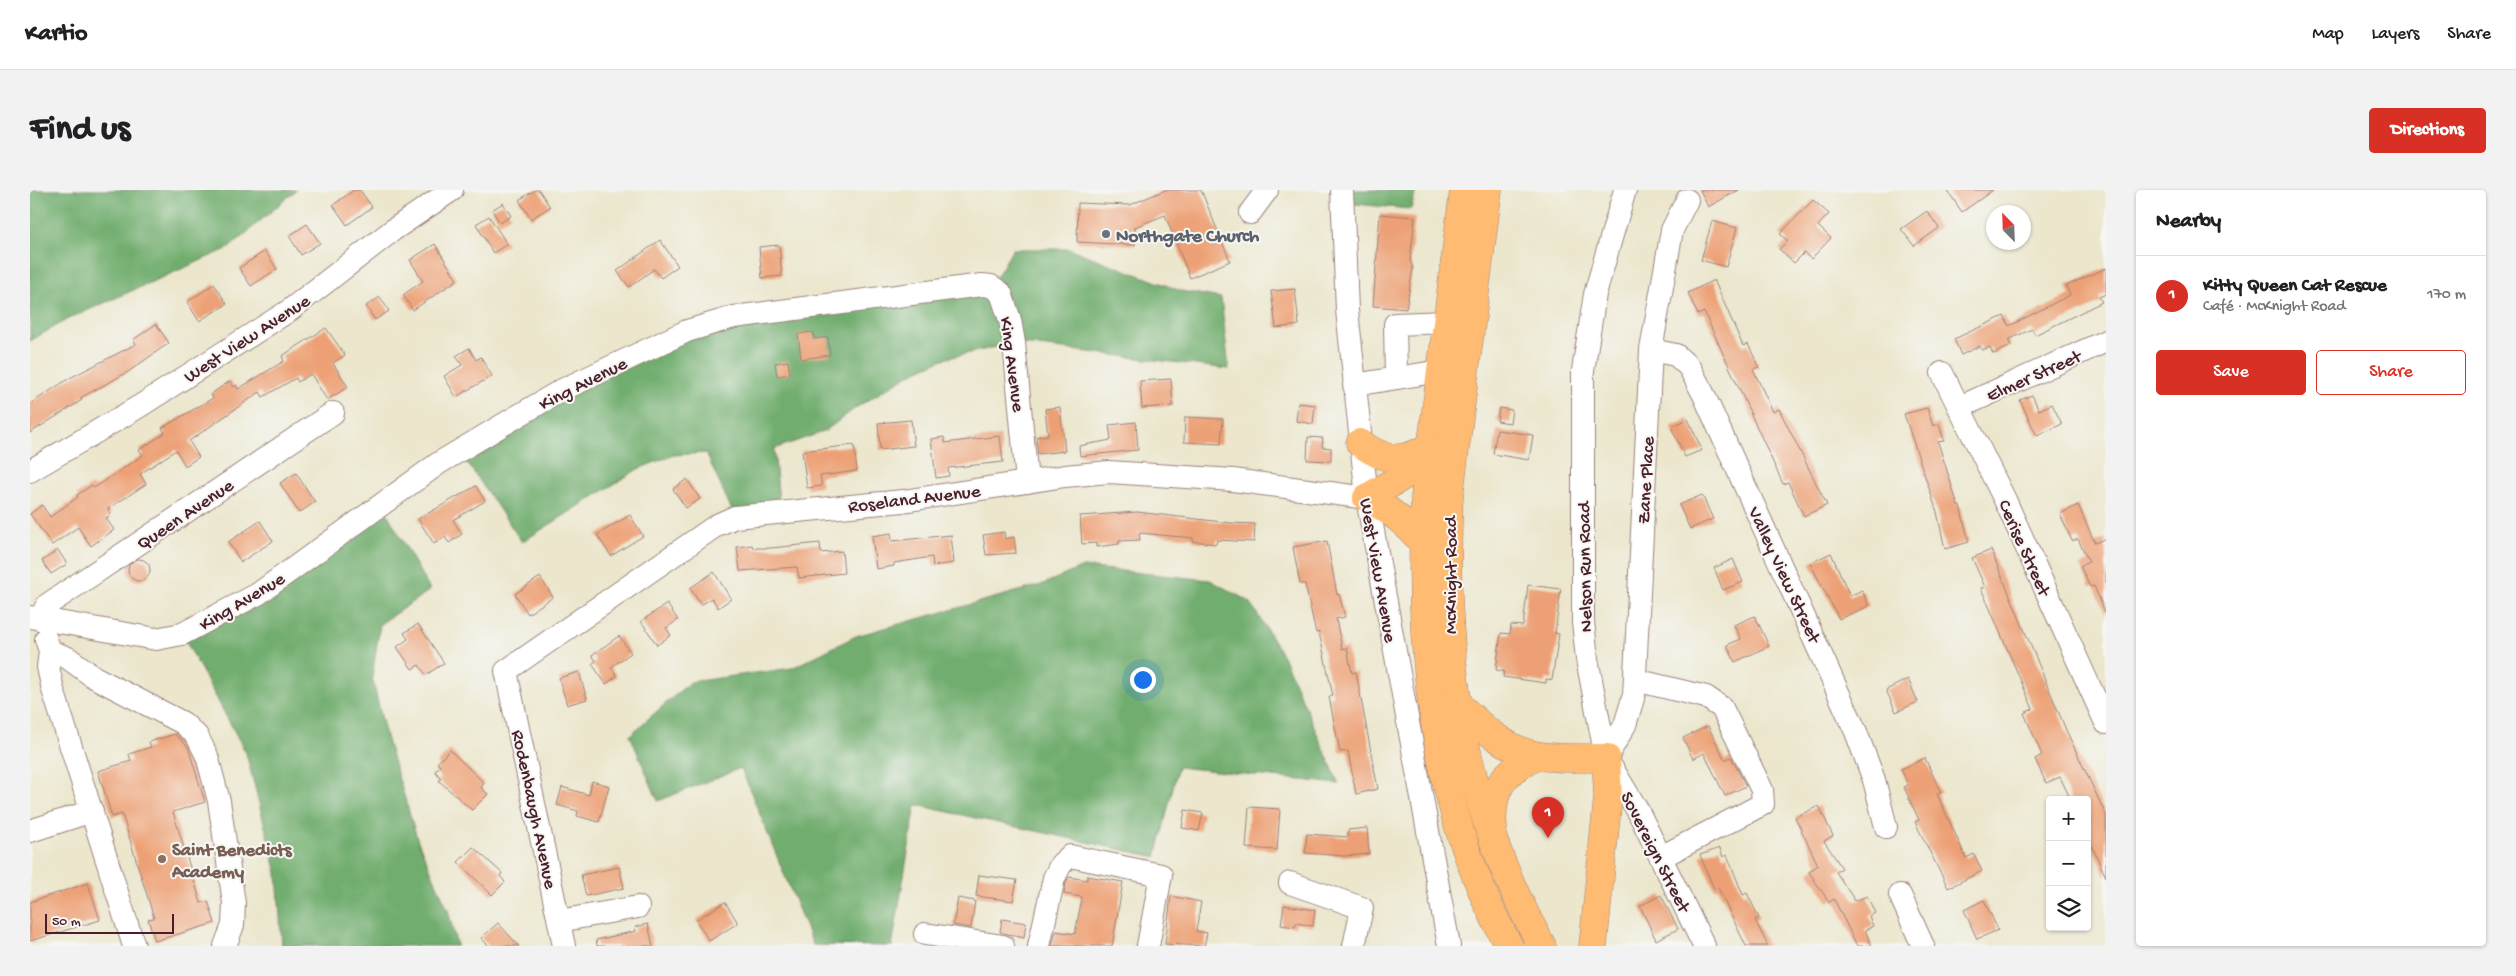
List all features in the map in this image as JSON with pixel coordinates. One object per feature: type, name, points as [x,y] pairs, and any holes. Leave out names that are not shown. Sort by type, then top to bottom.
[{"type":"main road","name":"McKnight Road","points":[[1464,190],[1430,447],[1423,543],[1423,624],[1432,705],[1446,781],[1456,820],[1481,894],[1509,946]]},
{"type":"main road","name":"McKnight Road","points":[[1488,190],[1449,497],[1446,583],[1448,623],[1456,702],[1471,774],[1494,846],[1524,914],[1542,946]]},
{"type":"main road","points":[[1360,443],[1374,453],[1396,460],[1408,458],[1430,447]]},
{"type":"main road","points":[[1366,498],[1410,472],[1430,447]]},
{"type":"main road","points":[[1366,498],[1392,512],[1423,543]]},
{"type":"main road","points":[[1456,702],[1494,735],[1538,756],[1606,758]]},
{"type":"main road","points":[[1494,846],[1493,806],[1500,783],[1516,767],[1538,756]]},
{"type":"main road","name":"Nelson Run Road","points":[[1593,946],[1608,798],[1606,758]]},
{"type":"main road","points":[[1481,894],[1494,933],[1495,946]]},
{"type":"street","name":"West View Avenue","points":[[30,470],[157,395],[290,310],[394,230],[452,190]]},
{"type":"street","points":[[1250,213],[1267,190]]},
{"type":"street","name":"West View Avenue","points":[[1342,190],[1345,280],[1366,498],[1449,946]]},
{"type":"street","name":"Nelson Run Road","points":[[1606,758],[1587,659],[1583,622],[1581,404],[1587,333],[1624,190]]},
{"type":"street","name":"Zane Place","points":[[1606,758],[1631,711],[1635,680],[1651,350],[1672,230],[1687,200]]},
{"type":"street","name":"King Avenue","points":[[35,618],[156,639],[182,634],[258,594],[439,463],[562,390],[687,331],[734,317],[781,310],[982,285],[997,290],[1005,302],[1014,343],[1027,482]]},
{"type":"street","points":[[1396,378],[1396,324],[1446,322]]},
{"type":"street","name":"Elmer Street","points":[[1960,407],[2106,341]]},
{"type":"street","name":"Valley View Street","points":[[1651,350],[1676,355],[1689,367],[1703,394],[1853,724],[1874,780],[1886,827]]},
{"type":"street","points":[[1354,385],[1440,371]]},
{"type":"street","name":"Cerise Street","points":[[1942,373],[2010,509],[2106,723]]},
{"type":"street","name":"Queen Avenue","points":[[35,618],[47,605],[333,413]]},
{"type":"street","name":"Roseland Avenue","points":[[506,671],[725,520],[903,500],[1088,473],[1131,472],[1233,480],[1366,498]]},
{"type":"street","points":[[35,618],[50,651],[48,667],[53,690],[134,946]]},
{"type":"street","points":[[50,651],[68,658],[94,677],[183,723],[197,736],[207,756],[219,801],[234,903],[233,925],[225,946]]},
{"type":"street","name":"Rodenbaugh Avenue","points":[[506,671],[564,946]]},
{"type":"street","points":[[1635,680],[1706,697],[1722,708],[1762,790],[1763,804],[1661,857]]},
{"type":"street","name":"Sovereign Street","points":[[1606,758],[1638,811],[1704,946]]},
{"type":"street","points":[[30,831],[92,811]]},
{"type":"street","points":[[1039,946],[1054,878],[1061,864],[1070,856],[1161,875],[1148,946]]},
{"type":"street","points":[[1290,883],[1362,908],[1354,946]]},
{"type":"street","points":[[1900,894],[1923,946]]},
{"type":"street","points":[[559,921],[638,907]]},
{"type":"street","points":[[925,934],[1003,946]]},
{"type":"green space","points":[[30,190],[296,190],[229,248],[68,319],[30,341]]},
{"type":"green space","points":[[1353,190],[1416,190],[1411,209],[1354,204]]},
{"type":"green space","points":[[1013,249],[1070,249],[1181,291],[1221,298],[1229,369],[1014,343],[943,359],[910,374],[854,409],[825,431],[774,449],[780,513],[735,517],[706,453],[673,455],[638,469],[522,542],[459,451],[687,331],[991,286]]},
{"type":"green space","points":[[383,506],[430,590],[380,624],[372,677],[386,737],[418,841],[448,910],[457,946],[282,946],[277,873],[246,753],[182,634]]},
{"type":"green space","points":[[1083,567],[1210,580],[1250,602],[1283,656],[1339,784],[1178,767],[1156,857],[916,805],[892,946],[813,945],[741,768],[658,801],[630,735],[690,682],[792,668],[856,636],[1041,585]]},
{"type":"building","points":[[354,190],[360,190],[372,207],[347,225],[333,205]]},
{"type":"building","points":[[535,190],[539,190],[550,207],[531,219],[519,200]]},
{"type":"building","name":"Northgate Church","points":[[1165,190],[1201,190],[1230,261],[1190,278],[1165,215],[1135,227],[1135,245],[1077,242],[1078,203],[1130,205]]},
{"type":"building","points":[[1700,190],[1739,190],[1708,207]]},
{"type":"building","points":[[1947,190],[1993,190],[1962,212]]},
{"type":"building","points":[[1813,200],[1829,214],[1818,226],[1831,238],[1811,259],[1804,253],[1794,263],[1779,249],[1788,241],[1780,234]]},
{"type":"building","points":[[503,203],[511,216],[500,223],[492,210]]},
{"type":"building","points":[[1927,211],[1939,228],[1914,246],[1901,229]]},
{"type":"building","points":[[1380,214],[1415,217],[1410,260],[1413,268],[1406,309],[1373,306]]},
{"type":"building","points":[[489,216],[507,244],[493,253],[476,224]]},
{"type":"building","points":[[1712,221],[1737,228],[1726,267],[1701,260]]},
{"type":"building","points":[[307,224],[320,243],[301,255],[289,236]]},
{"type":"building","points":[[660,240],[678,266],[661,278],[654,269],[629,287],[617,271]]},
{"type":"building","points":[[435,244],[457,280],[413,310],[403,295],[423,281],[410,260]]},
{"type":"building","points":[[779,245],[782,276],[762,278],[759,247]]},
{"type":"building","points":[[265,251],[277,269],[251,286],[239,268]]},
{"type":"building","points":[[2106,268],[2106,294],[2099,297],[2102,302],[2035,335],[2032,329],[2008,340],[2011,346],[1993,354],[1990,347],[1982,350],[1980,346],[1961,355],[1954,339],[2004,316],[2009,326],[2070,295],[2066,286]]},
{"type":"building","points":[[1714,280],[1743,346],[1748,344],[1759,367],[1753,369],[1773,412],[1779,409],[1827,505],[1804,516],[1788,482],[1783,484],[1704,312],[1698,315],[1688,293]]},
{"type":"building","points":[[214,284],[227,304],[199,321],[187,302]]},
{"type":"building","points":[[1295,289],[1299,325],[1276,328],[1271,291]]},
{"type":"building","points":[[380,297],[389,311],[375,320],[366,306]]},
{"type":"building","points":[[156,324],[169,343],[128,372],[80,398],[82,400],[30,433],[30,404],[68,379],[136,344],[133,340]]},
{"type":"building","points":[[326,328],[345,355],[333,363],[348,387],[327,400],[311,374],[298,382],[296,378],[263,397],[260,392],[189,441],[199,457],[185,466],[176,450],[140,474],[146,484],[108,509],[111,515],[106,518],[114,530],[91,546],[78,527],[52,545],[30,514],[42,505],[50,517],[92,485],[94,488],[143,455],[139,450],[165,433],[162,428],[213,398],[211,394],[230,381],[238,389],[284,361],[282,356]]},
{"type":"building","points":[[813,332],[814,339],[828,337],[830,355],[801,359],[798,334]]},
{"type":"building","points":[[469,348],[476,360],[481,357],[492,376],[456,397],[444,376],[462,365],[456,356]]},
{"type":"building","points":[[788,361],[790,374],[777,376],[775,363]]},
{"type":"building","points":[[1171,379],[1173,406],[1142,408],[1140,381]]},
{"type":"building","points":[[2032,395],[2039,410],[2052,404],[2062,424],[2037,436],[2020,400]]},
{"type":"building","points":[[1298,403],[1315,405],[1313,424],[1296,421]]},
{"type":"building","points":[[1060,407],[1065,451],[1038,454],[1036,437],[1048,435],[1045,409]]},
{"type":"building","points":[[1499,408],[1512,410],[1510,423],[1497,421]]},
{"type":"building","points":[[1927,408],[1933,426],[1939,424],[1944,441],[1938,442],[1958,506],[1960,506],[1969,542],[1945,549],[1937,512],[1904,414]]},
{"type":"building","points":[[1185,417],[1223,419],[1221,444],[1184,442]]},
{"type":"building","points":[[1688,419],[1702,450],[1685,457],[1671,427]]},
{"type":"building","points":[[911,420],[914,446],[880,450],[878,423]]},
{"type":"building","points":[[1136,422],[1138,450],[1080,456],[1079,446],[1111,440],[1109,425]]},
{"type":"building","points":[[1497,430],[1533,435],[1529,460],[1493,454]]},
{"type":"building","points":[[1000,436],[1003,462],[948,468],[949,476],[936,478],[931,439],[944,437],[945,443]]},
{"type":"building","points":[[1308,437],[1323,438],[1322,447],[1331,448],[1331,461],[1307,460]]},
{"type":"building","points":[[854,445],[857,471],[820,476],[822,486],[807,488],[802,451]]},
{"type":"building","points":[[296,473],[315,502],[299,513],[280,483]]},
{"type":"building","points":[[687,479],[700,499],[686,508],[673,489]]},
{"type":"building","points":[[476,486],[485,501],[453,520],[462,534],[449,543],[445,537],[434,544],[418,519]]},
{"type":"building","points":[[1702,495],[1713,519],[1690,529],[1679,505]]},
{"type":"building","points":[[2078,505],[2095,543],[2106,538],[2106,614],[2094,586],[2090,587],[2080,566],[2089,562],[2078,539],[2072,541],[2060,514]]},
{"type":"building","points":[[1137,512],[1255,524],[1254,542],[1217,540],[1216,544],[1193,541],[1193,538],[1139,533],[1140,540],[1119,541],[1119,544],[1096,547],[1096,543],[1082,544],[1080,516]]},
{"type":"building","points":[[630,515],[643,536],[611,556],[597,535]]},
{"type":"building","points":[[260,521],[273,541],[241,562],[228,542]]},
{"type":"building","points":[[1004,532],[1005,539],[1014,537],[1016,553],[986,555],[983,535]]},
{"type":"building","points":[[891,533],[892,541],[951,535],[954,563],[933,566],[932,557],[894,563],[894,566],[876,569],[872,536]]},
{"type":"building","points":[[1327,541],[1337,595],[1339,594],[1345,617],[1336,619],[1342,649],[1347,648],[1352,673],[1356,672],[1378,789],[1356,794],[1348,751],[1340,752],[1329,697],[1333,696],[1319,632],[1316,633],[1305,584],[1300,584],[1293,547]]},
{"type":"building","points":[[820,543],[821,553],[842,551],[844,573],[799,578],[797,567],[740,571],[737,547],[752,545],[753,548],[771,548]]},
{"type":"building","points":[[58,550],[67,564],[51,574],[42,561]]},
{"type":"building","points":[[1991,550],[2066,730],[2106,815],[2106,877],[2091,844],[2091,796],[2069,796],[2060,777],[2046,783],[2035,759],[2042,755],[2024,713],[2033,709],[1981,588],[1985,587],[1972,558]]},
{"type":"building","points":[[1831,553],[1850,596],[1862,590],[1869,606],[1839,619],[1810,563]]},
{"type":"building","points":[[139,559],[147,562],[150,570],[147,578],[139,581],[131,578],[128,570],[131,562]]},
{"type":"building","points":[[1733,559],[1743,582],[1723,590],[1714,568]]},
{"type":"building","points":[[714,572],[731,599],[718,608],[712,598],[701,605],[690,588]]},
{"type":"building","points":[[540,577],[553,597],[528,614],[515,594]]},
{"type":"building","points":[[1528,585],[1561,589],[1555,633],[1559,634],[1552,680],[1546,679],[1546,683],[1503,677],[1504,671],[1496,670],[1501,633],[1510,634],[1511,625],[1523,626]]},
{"type":"building","points":[[667,604],[678,620],[666,628],[671,635],[657,645],[641,621]]},
{"type":"building","points":[[1755,616],[1769,646],[1735,662],[1727,645],[1741,639],[1734,625]]},
{"type":"building","points":[[418,624],[444,663],[426,675],[419,665],[412,669],[397,647],[408,639],[404,633]]},
{"type":"building","points":[[619,636],[631,653],[611,667],[617,676],[606,684],[592,664],[596,661],[592,655]]},
{"type":"building","points":[[579,672],[587,699],[567,705],[559,678]]},
{"type":"building","points":[[1908,679],[1918,702],[1896,712],[1886,690]]},
{"type":"building","points":[[1708,726],[1725,760],[1731,757],[1746,786],[1725,796],[1704,753],[1693,759],[1683,738]]},
{"type":"building","name":"Saint Benedicts Academy","points":[[175,734],[188,747],[205,802],[173,812],[201,903],[208,901],[215,923],[155,941],[148,919],[154,918],[122,814],[112,817],[98,771],[131,761],[129,754],[151,747],[149,742]]},
{"type":"building","points":[[450,750],[484,783],[481,788],[488,794],[472,810],[439,781],[441,778],[435,771],[440,766],[437,763]]},
{"type":"building","points":[[1925,758],[1941,793],[1937,794],[1966,858],[1974,854],[1982,871],[1948,888],[1915,822],[1919,820],[1904,787],[1908,785],[1901,769]]},
{"type":"building","points":[[592,781],[609,786],[599,822],[577,816],[578,811],[557,805],[562,787],[589,795]]},
{"type":"building","points":[[1819,806],[1833,836],[1824,841],[1842,868],[1836,872],[1855,901],[1867,896],[1875,913],[1869,916],[1873,926],[1865,930],[1872,946],[1857,946],[1834,899],[1829,902],[1809,872],[1818,865],[1795,817]]},
{"type":"building","points":[[1249,807],[1280,809],[1277,850],[1246,848]]},
{"type":"building","points":[[1185,810],[1203,813],[1199,831],[1182,828]]},
{"type":"building","points":[[1367,828],[1369,854],[1344,856],[1305,853],[1307,834],[1348,837],[1348,830]]},
{"type":"building","points":[[473,847],[502,873],[500,876],[505,882],[492,895],[458,862]]},
{"type":"building","points":[[1720,848],[1723,857],[1727,855],[1743,895],[1747,893],[1759,918],[1755,920],[1768,946],[1746,946],[1718,888],[1714,889],[1700,855]]},
{"type":"building","points":[[619,867],[624,888],[586,896],[581,875]]},
{"type":"building","points":[[979,875],[1017,880],[1013,901],[976,896]]},
{"type":"building","points":[[1087,876],[1123,882],[1112,946],[1052,946],[1056,931],[1075,934],[1082,897],[1064,894],[1066,882],[1069,877],[1087,880]]},
{"type":"building","points":[[88,883],[100,920],[30,941],[30,902]]},
{"type":"building","points":[[1661,895],[1678,929],[1656,940],[1640,906]]},
{"type":"building","points":[[1171,896],[1201,902],[1196,931],[1207,933],[1204,946],[1165,944]]},
{"type":"building","points":[[958,898],[975,901],[971,928],[953,925]]},
{"type":"building","points":[[1984,900],[1998,930],[1977,939],[1964,910]]},
{"type":"building","points":[[725,902],[738,923],[709,941],[696,920]]},
{"type":"building","points":[[1284,905],[1315,910],[1313,926],[1296,923],[1295,927],[1281,925]]},
{"type":"building","points":[[1002,919],[1026,923],[1024,938],[1000,932]]},
{"type":"building","points":[[498,923],[519,946],[489,946],[481,938]]},
{"type":"building","points":[[648,924],[653,946],[597,946],[596,940],[636,931],[635,927]]},
{"type":"place","name":"Northgate Church","points":[[1106,234]]},
{"type":"place","name":"Kitty Queen Cat Rescue","points":[[1548,838]]},
{"type":"place","name":"Saint Benedicts Academy","points":[[162,859]]}]
